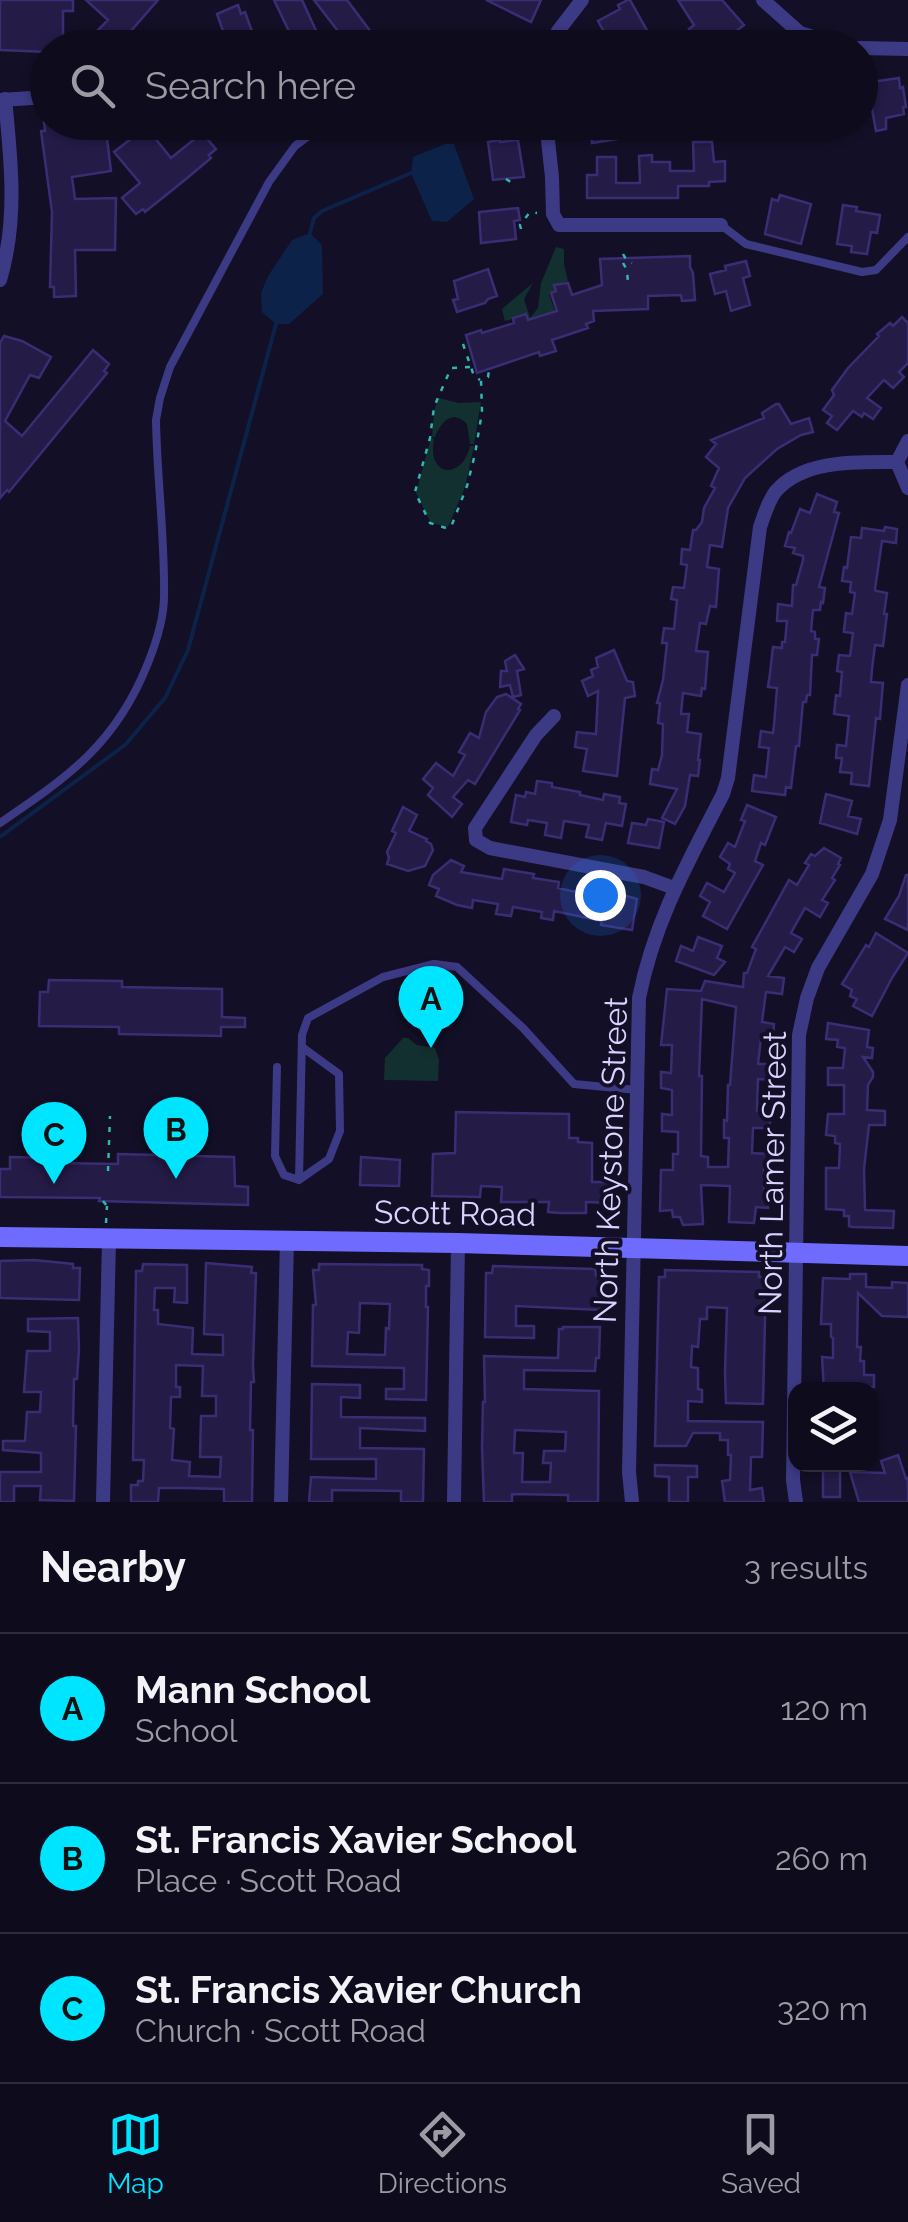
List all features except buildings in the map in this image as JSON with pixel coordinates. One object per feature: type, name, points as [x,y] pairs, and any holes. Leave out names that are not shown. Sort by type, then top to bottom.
[{"type":"street","points":[[559,30],[582,0]]},
{"type":"street","points":[[763,0],[797,30]]},
{"type":"street","points":[[878,48],[908,49]]},
{"type":"street","points":[[0,280],[8,252],[13,194],[3,100],[30,98]]},
{"type":"street","points":[[548,140],[555,221],[564,226],[721,225]]},
{"type":"street","points":[[908,441],[897,462],[908,488]]},
{"type":"street","name":"North Keystone Street","points":[[632,1502],[628,1472],[639,998],[647,960],[674,888],[728,778],[760,528],[767,508],[776,491],[802,473],[824,465],[897,462]]},
{"type":"street","name":"North Lamer Street","points":[[796,1502],[793,1480],[799,1034],[818,968],[872,874],[890,820],[908,686]]},
{"type":"street","points":[[554,716],[536,735],[475,828],[476,840],[490,848],[644,877],[674,888]]},
{"type":"street","points":[[103,1502],[108,1232]]},
{"type":"street","name":"Scott Road","points":[[0,1237],[108,1232],[908,1256]]},
{"type":"street","points":[[281,1502],[287,1240]]},
{"type":"street","points":[[454,1502],[458,1243]]},
{"type":"lane","points":[[0,823],[71,773],[109,734],[135,696],[155,644],[164,601],[156,420],[160,398],[170,367],[269,182],[303,140]]},
{"type":"lane","points":[[721,225],[746,244],[862,272],[876,270],[908,237]]},
{"type":"lane","points":[[299,1180],[302,1035],[308,1018],[383,977],[434,964],[458,967],[523,1028],[574,1084],[638,1090]]},
{"type":"lane","points":[[277,1067],[275,1156],[284,1176],[299,1180],[329,1159],[340,1131],[339,1074],[302,1047]]},
{"type":"path","points":[[506,179],[517,186]]},
{"type":"path","points":[[521,229],[530,212],[553,209]]},
{"type":"path","points":[[623,254],[632,263]]},
{"type":"path","points":[[623,263],[629,281]]},
{"type":"path","points":[[463,344],[475,378],[488,377],[489,370]]},
{"type":"path","points":[[470,367],[451,368],[434,407],[432,437],[414,492],[430,524],[450,528],[467,486],[482,412],[481,380]]},
{"type":"path","points":[[108,1171],[110,1116]]},
{"type":"path","points":[[103,1202],[107,1206],[108,1232]]},
{"type":"path","points":[[107,1206],[112,1202]]},
{"type":"green space","points":[[556,247],[564,249],[568,281],[554,285],[556,291],[549,294],[557,317],[526,329],[526,315],[505,321],[503,308],[533,283],[524,299],[530,318],[538,308],[541,283]]},
{"type":"green space","points":[[439,398],[459,403],[481,402],[474,444],[470,444],[467,424],[457,418],[448,419],[432,437]]},
{"type":"green space","points":[[431,438],[435,461],[445,470],[458,466],[470,446],[474,446],[465,487],[448,527],[431,523],[416,493]]},
{"type":"green space","points":[[403,1038],[435,1048],[438,1081],[384,1080],[385,1058]]},
{"type":"water","points":[[454,144],[474,199],[447,222],[432,221],[411,173],[413,157]]},
{"type":"water","points":[[310,233],[322,245],[323,294],[289,324],[276,324],[262,312],[261,293],[292,240]]},
{"type":"waterway","points":[[310,233],[314,218],[322,211],[411,173]]},
{"type":"waterway","points":[[0,837],[125,745],[165,698],[188,650],[276,324]]},
{"type":"place","name":"Mann School","points":[[431,1048]]},
{"type":"place","name":"St. Francis Xavier School","points":[[176,1179]]},
{"type":"place","name":"St. Francis Xavier Church","points":[[54,1184]]}]
